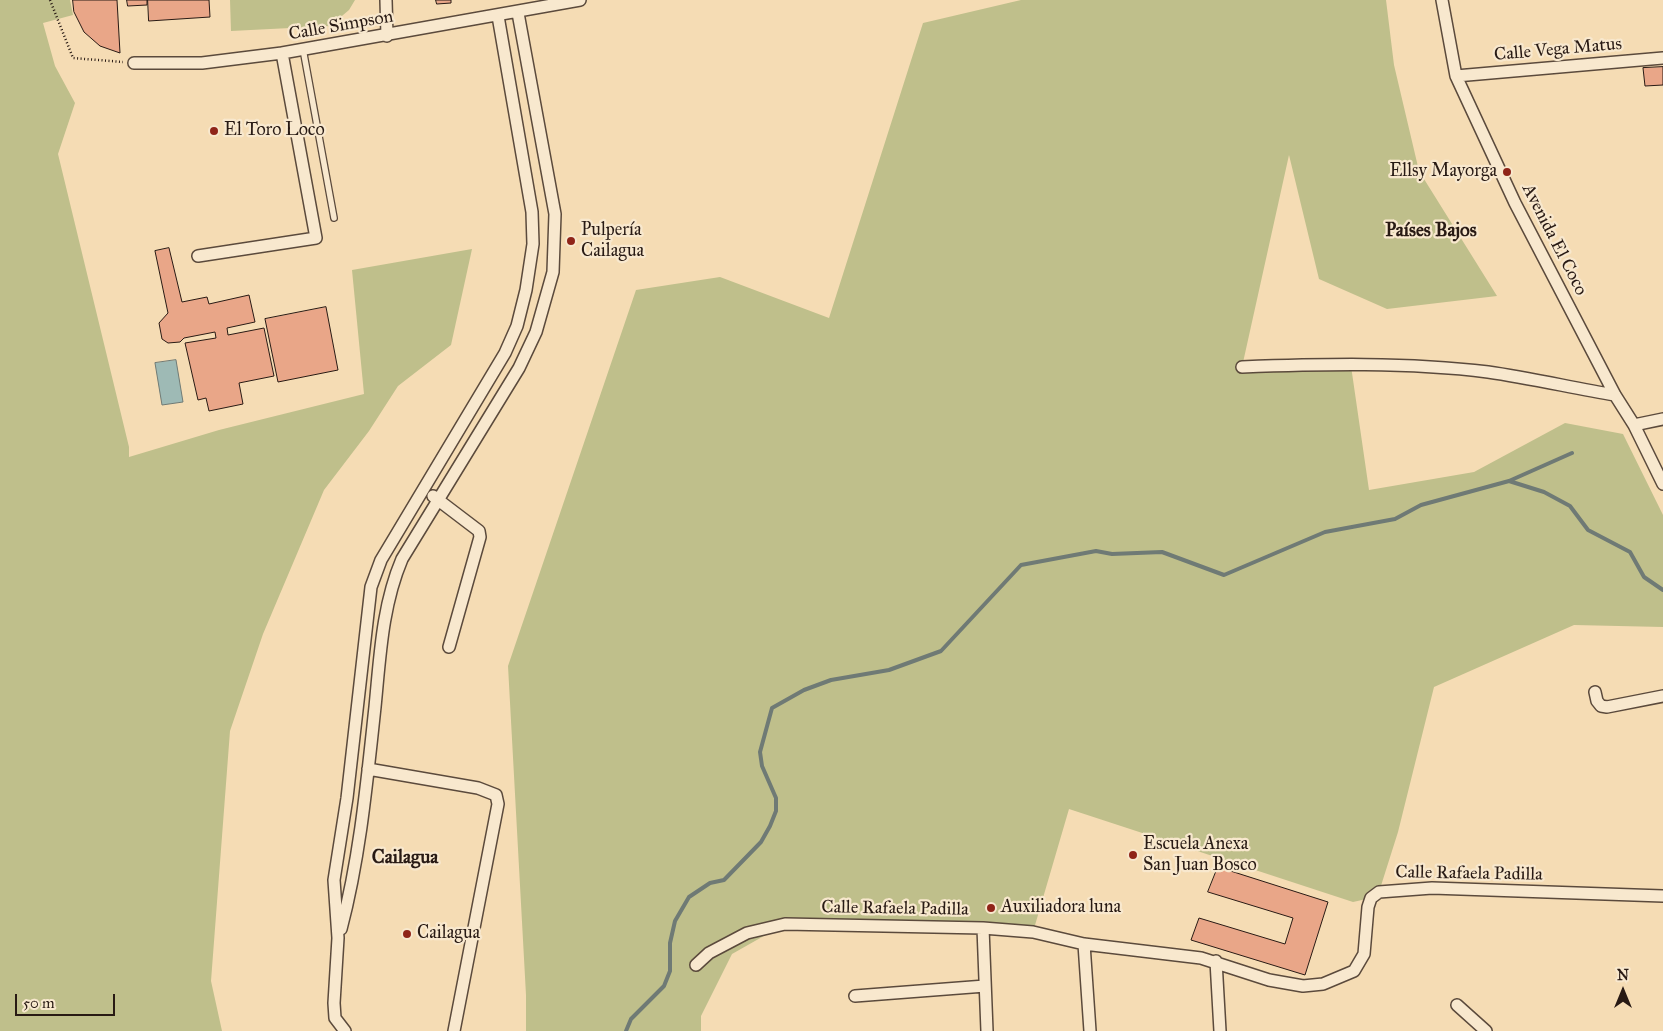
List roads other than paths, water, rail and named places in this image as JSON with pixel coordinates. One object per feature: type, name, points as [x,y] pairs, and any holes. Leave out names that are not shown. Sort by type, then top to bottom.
[{"type":"street","points":[[386,0],[387,36]]},
{"type":"street","name":"Calle Simpson","points":[[134,63],[202,63],[282,53],[387,36],[580,0]]},
{"type":"street","name":"Avenida El Coco","points":[[1442,0],[1456,76],[1515,203],[1615,395],[1634,425],[1663,484]]},
{"type":"street","points":[[338,938],[353,883],[368,769],[383,625],[392,582],[402,558],[519,368],[536,332],[552,272],[555,214],[518,12]]},
{"type":"street","points":[[345,1031],[335,1018],[334,1011],[338,938],[334,880],[346,798],[371,588],[381,560],[505,353],[517,326],[526,290],[533,244],[532,212],[498,16]]},
{"type":"street","points":[[198,256],[316,238],[282,53]]},
{"type":"street","name":"Calle Vega Matus","points":[[1456,76],[1663,58]]},
{"type":"street","points":[[523,162],[545,157]]},
{"type":"street","points":[[1242,367],[1311,365],[1420,367],[1488,372],[1615,395]]},
{"type":"street","points":[[1634,425],[1663,419]]},
{"type":"street","points":[[423,490],[438,499],[478,531],[480,538],[449,647]]},
{"type":"street","points":[[1596,692],[1597,701],[1601,706],[1607,707],[1663,696]]},
{"type":"street","points":[[368,769],[478,788],[496,795],[498,804],[454,1031]]},
{"type":"street","points":[[346,798],[363,799]]},
{"type":"street","name":"Calle Rafaela Padilla","points":[[696,965],[709,952],[747,933],[785,924],[983,928],[1033,932],[1084,944],[1216,961],[1287,985],[1322,984],[1340,978],[1354,970],[1364,954],[1368,907],[1371,898],[1379,892],[1392,889],[1432,888],[1663,896]]},
{"type":"street","points":[[983,928],[987,1031]]},
{"type":"street","points":[[1084,944],[1090,1031]]},
{"type":"street","points":[[1216,961],[1220,1031]]},
{"type":"street","points":[[855,996],[985,986]]},
{"type":"street","points":[[1457,1005],[1486,1031]]},
{"type":"lane","points":[[303,49],[334,218]]},
{"type":"water","points":[[176,360],[183,402],[162,405],[155,363]]},
{"type":"waterway","points":[[626,1031],[631,1019],[664,986],[670,971],[670,943],[675,921],[689,897],[710,883],[724,880],[761,842],[770,826],[776,811],[776,798],[762,766],[760,752],[772,708],[804,690],[831,680],[889,670],[941,651],[1021,565],[1096,551],[1112,554],[1162,552],[1224,575],[1325,532],[1395,519],[1421,505],[1509,481],[1572,453]]},
{"type":"waterway","points":[[1509,481],[1544,492],[1570,506],[1588,530],[1630,552],[1644,577],[1663,590]]},
{"type":"place","name":"El Toro Loco","points":[[214,131]]},
{"type":"place","name":"Ellsy Mayorga","points":[[1507,172]]},
{"type":"place","name":"Pulpería Cailagua","points":[[571,241]]},
{"type":"place","name":"Escuela Anexa San Juan Bosco","points":[[1133,855]]},
{"type":"place","name":"Auxiliadora luna","points":[[991,908]]},
{"type":"place","name":"Cailagua","points":[[407,934]]},
{"type":"district","name":"Países Bajos","points":[[1431,231]]},
{"type":"district","name":"Cailagua","points":[[405,858]]}]
